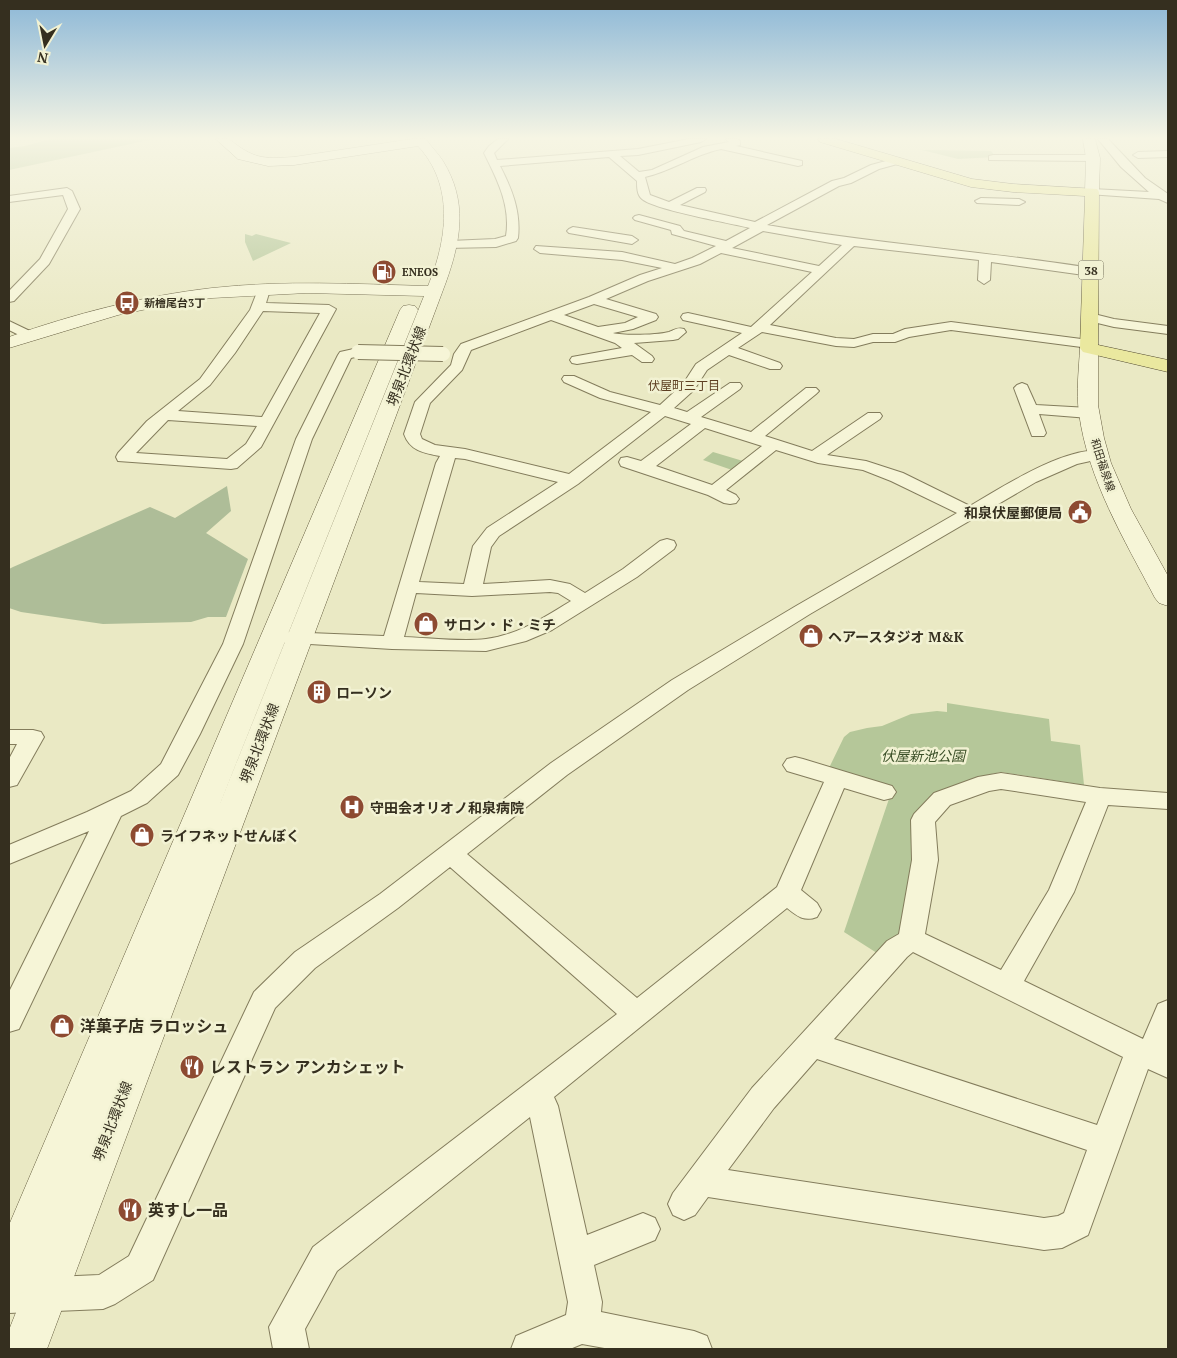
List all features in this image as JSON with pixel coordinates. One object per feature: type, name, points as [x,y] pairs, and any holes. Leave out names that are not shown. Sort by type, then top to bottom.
[{"type":"main road","name":"堺泉北環状線","points":[[426,291],[437,214],[436,202]]},
{"type":"main road","name":"堺泉北環状線","points":[[24,1349],[21,1289],[426,291],[450,245],[451,202]]},
{"type":"main road","name":"38","points":[[1089,346],[1092,202]]},
{"type":"main road","points":[[9,343],[110,312],[181,297],[264,290],[426,291]]},
{"type":"main road","points":[[1089,346],[1168,366]]},
{"type":"main road","name":"和田福泉線","points":[[1089,346],[1089,413],[1098,455],[1108,485],[1168,598]]},
{"type":"main road","name":"堺泉北環状線","points":[[21,1289],[286,638]]},
{"type":"street","points":[[9,298],[45,261],[74,209],[72,202]]},
{"type":"street","points":[[450,245],[496,244],[512,238],[509,202]]},
{"type":"street","points":[[660,202],[759,226],[852,242],[985,257],[1091,272]]},
{"type":"street","points":[[669,206],[677,202]]},
{"type":"street","points":[[572,480],[466,454],[430,449],[414,442],[412,434],[423,402],[457,367],[461,360],[461,354],[473,342],[594,300],[644,278],[675,268],[725,247],[801,202]]},
{"type":"street","points":[[639,218],[676,228],[679,230],[676,232],[725,247],[822,270]]},
{"type":"street","points":[[573,231],[632,240]]},
{"type":"street","points":[[598,254],[608,235]]},
{"type":"street","points":[[472,590],[485,539],[572,480],[663,410],[689,387],[702,367],[756,329],[852,242]]},
{"type":"street","points":[[880,262],[885,255],[886,247]]},
{"type":"street","points":[[540,249],[641,259],[675,268]]},
{"type":"street","points":[[984,280],[985,257]]},
{"type":"street","points":[[259,307],[329,309],[253,447],[231,464],[124,458],[153,424],[205,382],[230,350],[259,307],[264,290]]},
{"type":"street","points":[[594,300],[651,317],[628,326],[596,332]]},
{"type":"street","points":[[550,315],[620,340],[647,359]]},
{"type":"street","points":[[688,316],[836,342],[854,343],[873,338],[895,338],[905,333],[951,326],[1089,346]]},
{"type":"street","points":[[1090,317],[1114,323],[1168,330]]},
{"type":"street","points":[[9,325],[29,336]]},
{"type":"street","points":[[620,340],[673,336],[679,332]]},
{"type":"street","points":[[726,349],[775,366]]},
{"type":"street","points":[[577,360],[634,350]]},
{"type":"street","points":[[9,855],[139,797],[170,769],[233,644],[304,439],[345,355],[358,352],[461,354]]},
{"type":"street","points":[[569,379],[605,395],[663,410],[773,445],[830,461],[866,466],[971,513]]},
{"type":"street","points":[[605,395],[622,382]]},
{"type":"street","points":[[735,386],[696,420],[635,465],[722,495],[773,445]]},
{"type":"street","points":[[753,438],[787,403],[811,391]]},
{"type":"street","points":[[1038,433],[1022,396],[1089,413]]},
{"type":"street","points":[[164,415],[267,422]]},
{"type":"street","points":[[814,457],[830,444],[870,419],[849,417]]},
{"type":"street","points":[[392,643],[444,464],[450,453]]},
{"type":"street","points":[[21,1289],[103,1292],[141,1268],[264,1000],[305,960],[389,901],[559,768],[680,685],[803,610],[1030,478],[1072,460],[1098,455]]},
{"type":"street","points":[[286,638],[486,645],[519,638],[545,626],[630,573],[667,545]]},
{"type":"street","points":[[408,588],[472,590],[550,586],[562,588],[585,601]]},
{"type":"street","points":[[9,737],[32,738],[9,779]]},
{"type":"street","points":[[795,765],[884,792]]},
{"type":"street","points":[[291,1349],[287,1327],[325,1259],[637,1015],[797,901],[837,778]]},
{"type":"street","points":[[1168,802],[1100,796],[1001,781],[986,782],[942,798],[923,820],[925,860],[911,939],[897,950],[810,1044],[764,1098],[693,1193],[1044,1234],[1062,1232],[1076,1224],[1106,1142],[1153,1058],[1168,1012]]},
{"type":"street","points":[[1007,985],[1061,892],[1100,796]]},
{"type":"street","points":[[9,1020],[111,811]]},
{"type":"street","points":[[450,853],[637,1015]]},
{"type":"street","points":[[911,939],[1153,1058]]},
{"type":"street","points":[[810,1044],[1106,1142]]},
{"type":"street","points":[[537,1093],[543,1106],[585,1302],[582,1326]]},
{"type":"street","points":[[575,1256],[643,1230]]},
{"type":"street","points":[[529,1349],[582,1326],[694,1349]]},
{"type":"green space","points":[[245,234],[252,236],[256,234],[291,243],[253,261],[245,242]]},
{"type":"green space","points":[[713,452],[743,461],[732,470],[703,460]]},
{"type":"green space","points":[[227,486],[231,511],[206,533],[248,559],[226,617],[208,617],[191,622],[103,624],[21,612],[9,608],[9,569],[150,507],[175,518]]},
{"type":"green space","name":"伏屋新池公園","points":[[947,703],[1049,719],[1051,741],[1080,745],[1084,785],[1001,772],[987,775],[934,797],[914,864],[904,930],[880,955],[844,932],[893,787],[829,768],[844,737],[850,732],[882,726],[911,714],[937,711],[947,712]]},
{"type":"place","name":"ENEOS","points":[[384,272]]},
{"type":"place","name":"新檜尾台3丁","points":[[127,303]]},
{"type":"place","name":"和泉伏屋郵便局","points":[[1080,512]]},
{"type":"place","name":"サロン・ド・ミチ","points":[[426,624]]},
{"type":"place","name":"ヘアースタジオ M&K","points":[[811,636]]},
{"type":"place","name":"ローソン","points":[[319,692]]},
{"type":"place","name":"守田会オリオノ和泉病院","points":[[352,807]]},
{"type":"place","name":"ライフネットせんぼく","points":[[142,835]]},
{"type":"place","name":"洋菓子店 ラロッシュ","points":[[62,1026]]},
{"type":"place","name":"レストラン アンカシェット","points":[[192,1067]]},
{"type":"place","name":"英すし一品","points":[[130,1210]]},
{"type":"district","name":"伏屋町三丁目","points":[[684,385]]}]
